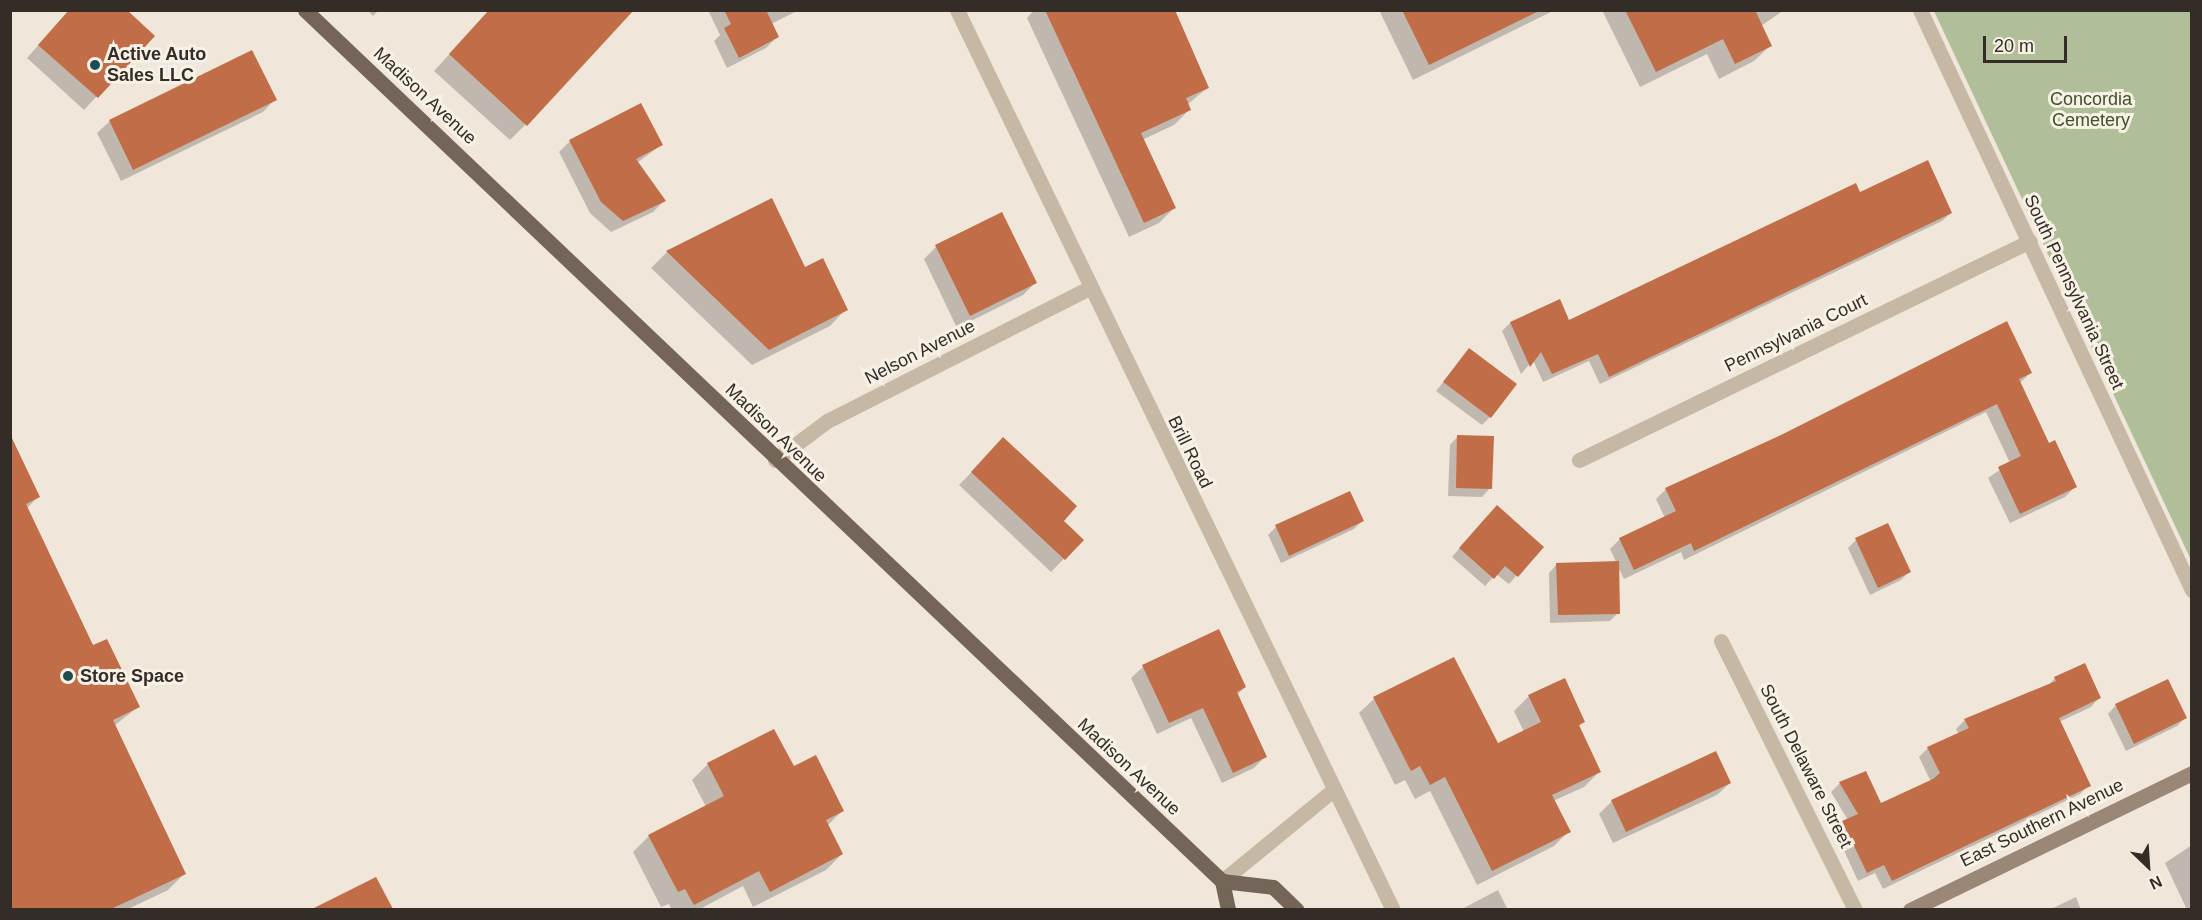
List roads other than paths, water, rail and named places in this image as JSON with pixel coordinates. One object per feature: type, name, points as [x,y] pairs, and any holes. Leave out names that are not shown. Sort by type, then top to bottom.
[{"type":"main road","name":"Madison Avenue","points":[[305,10],[775,460],[1222,881]]},
{"type":"main road","points":[[1228,909],[1222,881],[1273,887],[1297,909]]},
{"type":"street","name":"Brill Road","points":[[957,10],[1089,288],[1393,909]]},
{"type":"street","name":"South Pennsylvania Street","points":[[1920,10],[2192,590]]},
{"type":"street","name":"Pennsylvania Court","points":[[1580,460],[2030,241]]},
{"type":"street","name":"Nelson Avenue","points":[[775,460],[827,421],[1089,288]]},
{"type":"street","name":"South Delaware Street","points":[[1721,641],[1855,909]]},
{"type":"street","name":"East Southern Avenue","points":[[1910,909],[2192,773]]},
{"type":"street","points":[[1222,881],[1333,790]]},
{"type":"place","name":"Active Auto Sales LLC","points":[[95,65]]},
{"type":"place","name":"Store Space","points":[[68,676]]},
{"type":"park label","name":"Concordia Cemetery","points":[[2091,110]]}]
